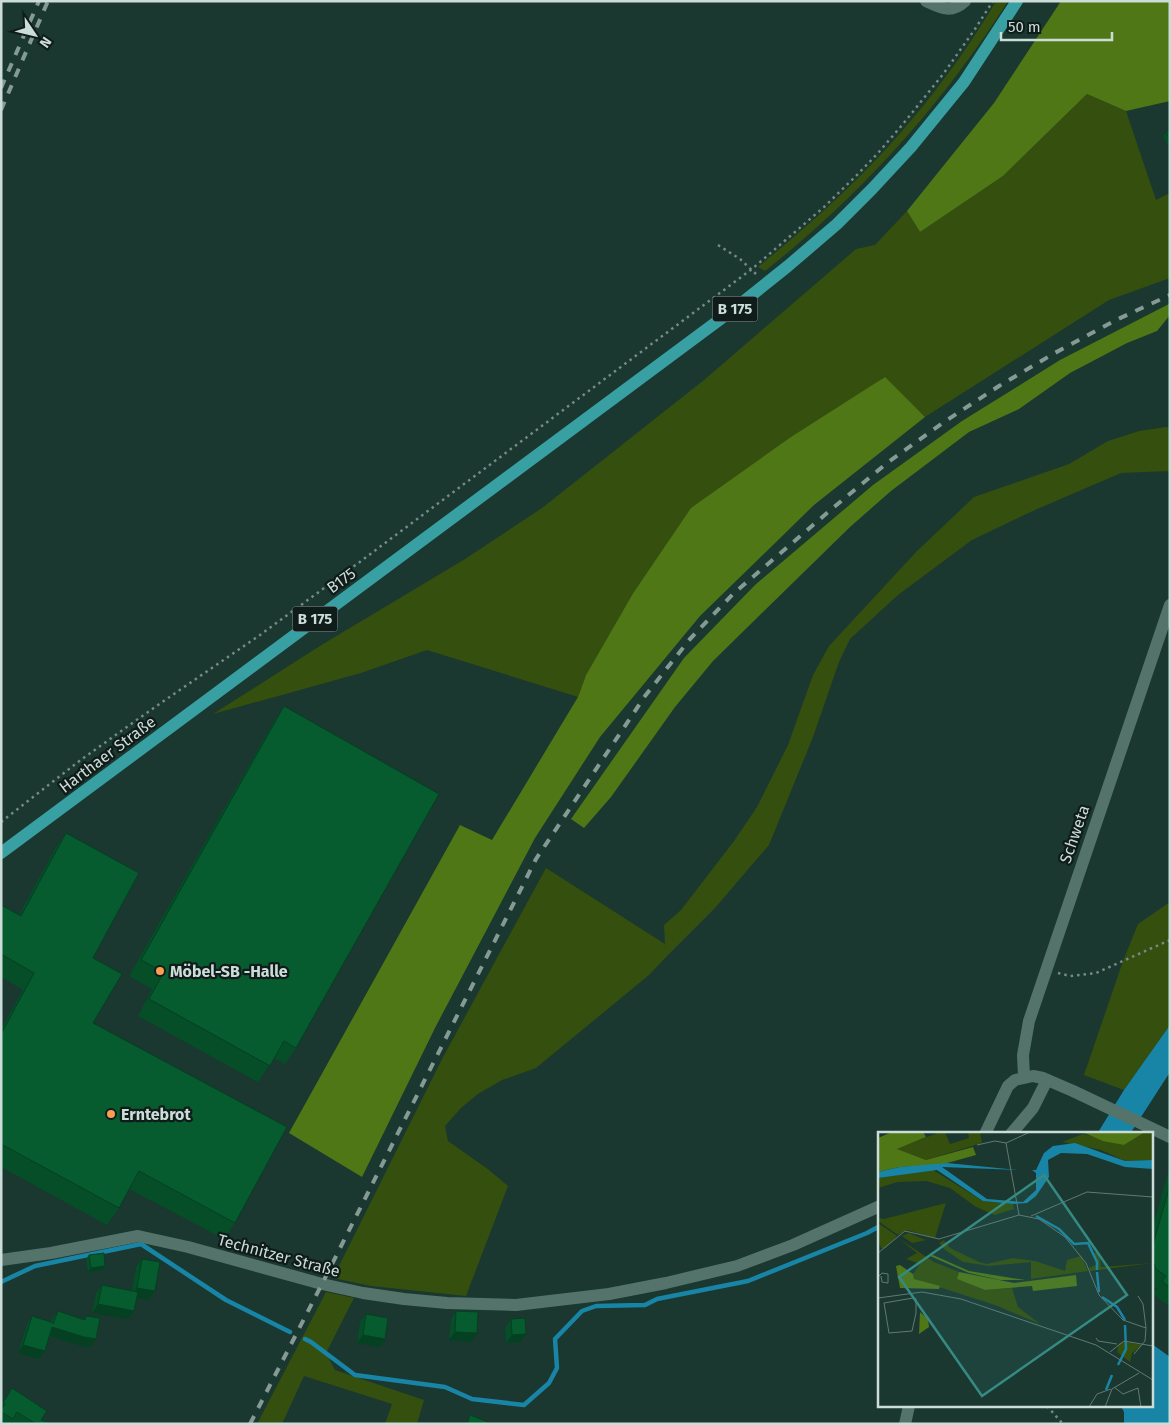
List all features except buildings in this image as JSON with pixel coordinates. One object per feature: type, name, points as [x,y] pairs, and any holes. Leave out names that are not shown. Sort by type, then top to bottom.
[{"type":"main road","name":"B 175","points":[[766,284],[837,224],[911,147],[964,82],[1017,1]]},
{"type":"main road","name":"B175","points":[[232,680],[766,284]]},
{"type":"main road","name":"Harthaer Straße","points":[[1,853],[232,680]]},
{"type":"street","points":[[926,1],[945,10],[959,7],[965,1]]},
{"type":"street","name":"Schweta","points":[[1024,1077],[1023,1055],[1026,1031],[1045,970],[1170,605]]},
{"type":"street","points":[[986,1132],[1008,1086],[1015,1080],[1033,1076],[1071,1090],[1170,1137]]},
{"type":"street","points":[[1013,1132],[1033,1108],[1047,1080]]},
{"type":"street","name":"Technitzer Straße","points":[[1,1260],[51,1253],[138,1236],[188,1247],[322,1284],[371,1294],[447,1303],[516,1305],[610,1294],[737,1266],[793,1246],[878,1207]]},
{"type":"street","points":[[905,1424],[908,1408]]},
{"type":"path","points":[[1,822],[55,782],[82,759],[260,635],[354,566],[752,269],[824,207],[878,153],[944,73],[993,1]]},
{"type":"path","points":[[718,245],[740,259],[766,284]]},
{"type":"path","points":[[1045,970],[1070,976],[1096,973],[1170,940]]},
{"type":"path","points":[[1049,1408],[1063,1424]]},
{"type":"green space","points":[[996,1],[1008,1],[956,76],[898,147],[834,212],[800,242],[765,271],[758,267],[834,201],[896,138],[950,71]]},
{"type":"green space","points":[[1061,1],[1170,1],[1170,101],[1126,111],[1087,94],[1003,176],[920,232],[907,211],[994,103]]},
{"type":"green space","points":[[1087,94],[1126,111],[1156,200],[1170,193],[1170,278],[1109,300],[925,417],[884,377],[632,595],[586,675],[578,697],[427,650],[361,673],[213,714],[323,644],[465,559],[542,508],[704,380],[856,249],[875,245],[907,211],[920,232],[1003,176]]},
{"type":"green space","points":[[1169,304],[1170,315],[1157,331],[1127,343],[1070,373],[1019,409],[969,432],[891,491],[850,527],[713,661],[675,707],[611,797],[584,828],[571,819],[684,658],[755,585],[873,485],[962,421],[1060,360]]},
{"type":"green space","points":[[885,377],[925,417],[814,505],[700,616],[600,737],[535,838],[436,1026],[362,1177],[289,1133],[460,825],[492,840],[578,697],[586,675],[632,595],[691,508],[791,437]]},
{"type":"green space","points":[[1170,428],[1170,471],[1121,473],[1035,510],[972,540],[898,595],[850,639],[839,662],[813,737],[769,845],[715,908],[649,975],[536,1068],[502,1080],[478,1094],[461,1108],[445,1126],[448,1141],[508,1186],[466,1296],[371,1286],[333,1278],[442,1059],[546,868],[665,944],[664,925],[681,910],[734,841],[757,807],[788,745],[813,675],[829,646],[917,551],[974,497],[1069,464],[1108,441],[1139,431]]},
{"type":"green space","points":[[1170,902],[1170,1025],[1124,1090],[1084,1075],[1123,961],[1138,924]]},
{"type":"green space","points":[[326,1292],[354,1298],[326,1353],[335,1370],[424,1400],[417,1424],[385,1424],[392,1404],[304,1376],[282,1424],[257,1424]]},
{"type":"water","points":[[1170,1025],[1170,1072],[1131,1132],[1098,1132],[1124,1090]]},
{"type":"water","points":[[1154,1345],[1170,1357],[1170,1424],[1124,1424],[1122,1408],[1154,1408]]},
{"type":"waterway","points":[[305,1339],[355,1375],[445,1387],[472,1399],[524,1405],[549,1383],[557,1368],[555,1339],[582,1311],[596,1306],[645,1305],[657,1299],[748,1281],[878,1227]]},
{"type":"waterway","points":[[1,1282],[35,1266],[141,1244],[226,1300],[290,1332]]},
{"type":"railway","points":[[1,88],[39,1]]},
{"type":"railway","points":[[1,110],[48,1]]},
{"type":"railway","points":[[250,1424],[536,859],[645,696],[690,639],[733,594],[834,507],[887,463],[944,422],[1053,354],[1116,320],[1170,295]]},
{"type":"place","name":"Möbel-SB -Halle","points":[[160,971]]},
{"type":"place","name":"Erntebrot","points":[[111,1114]]}]
